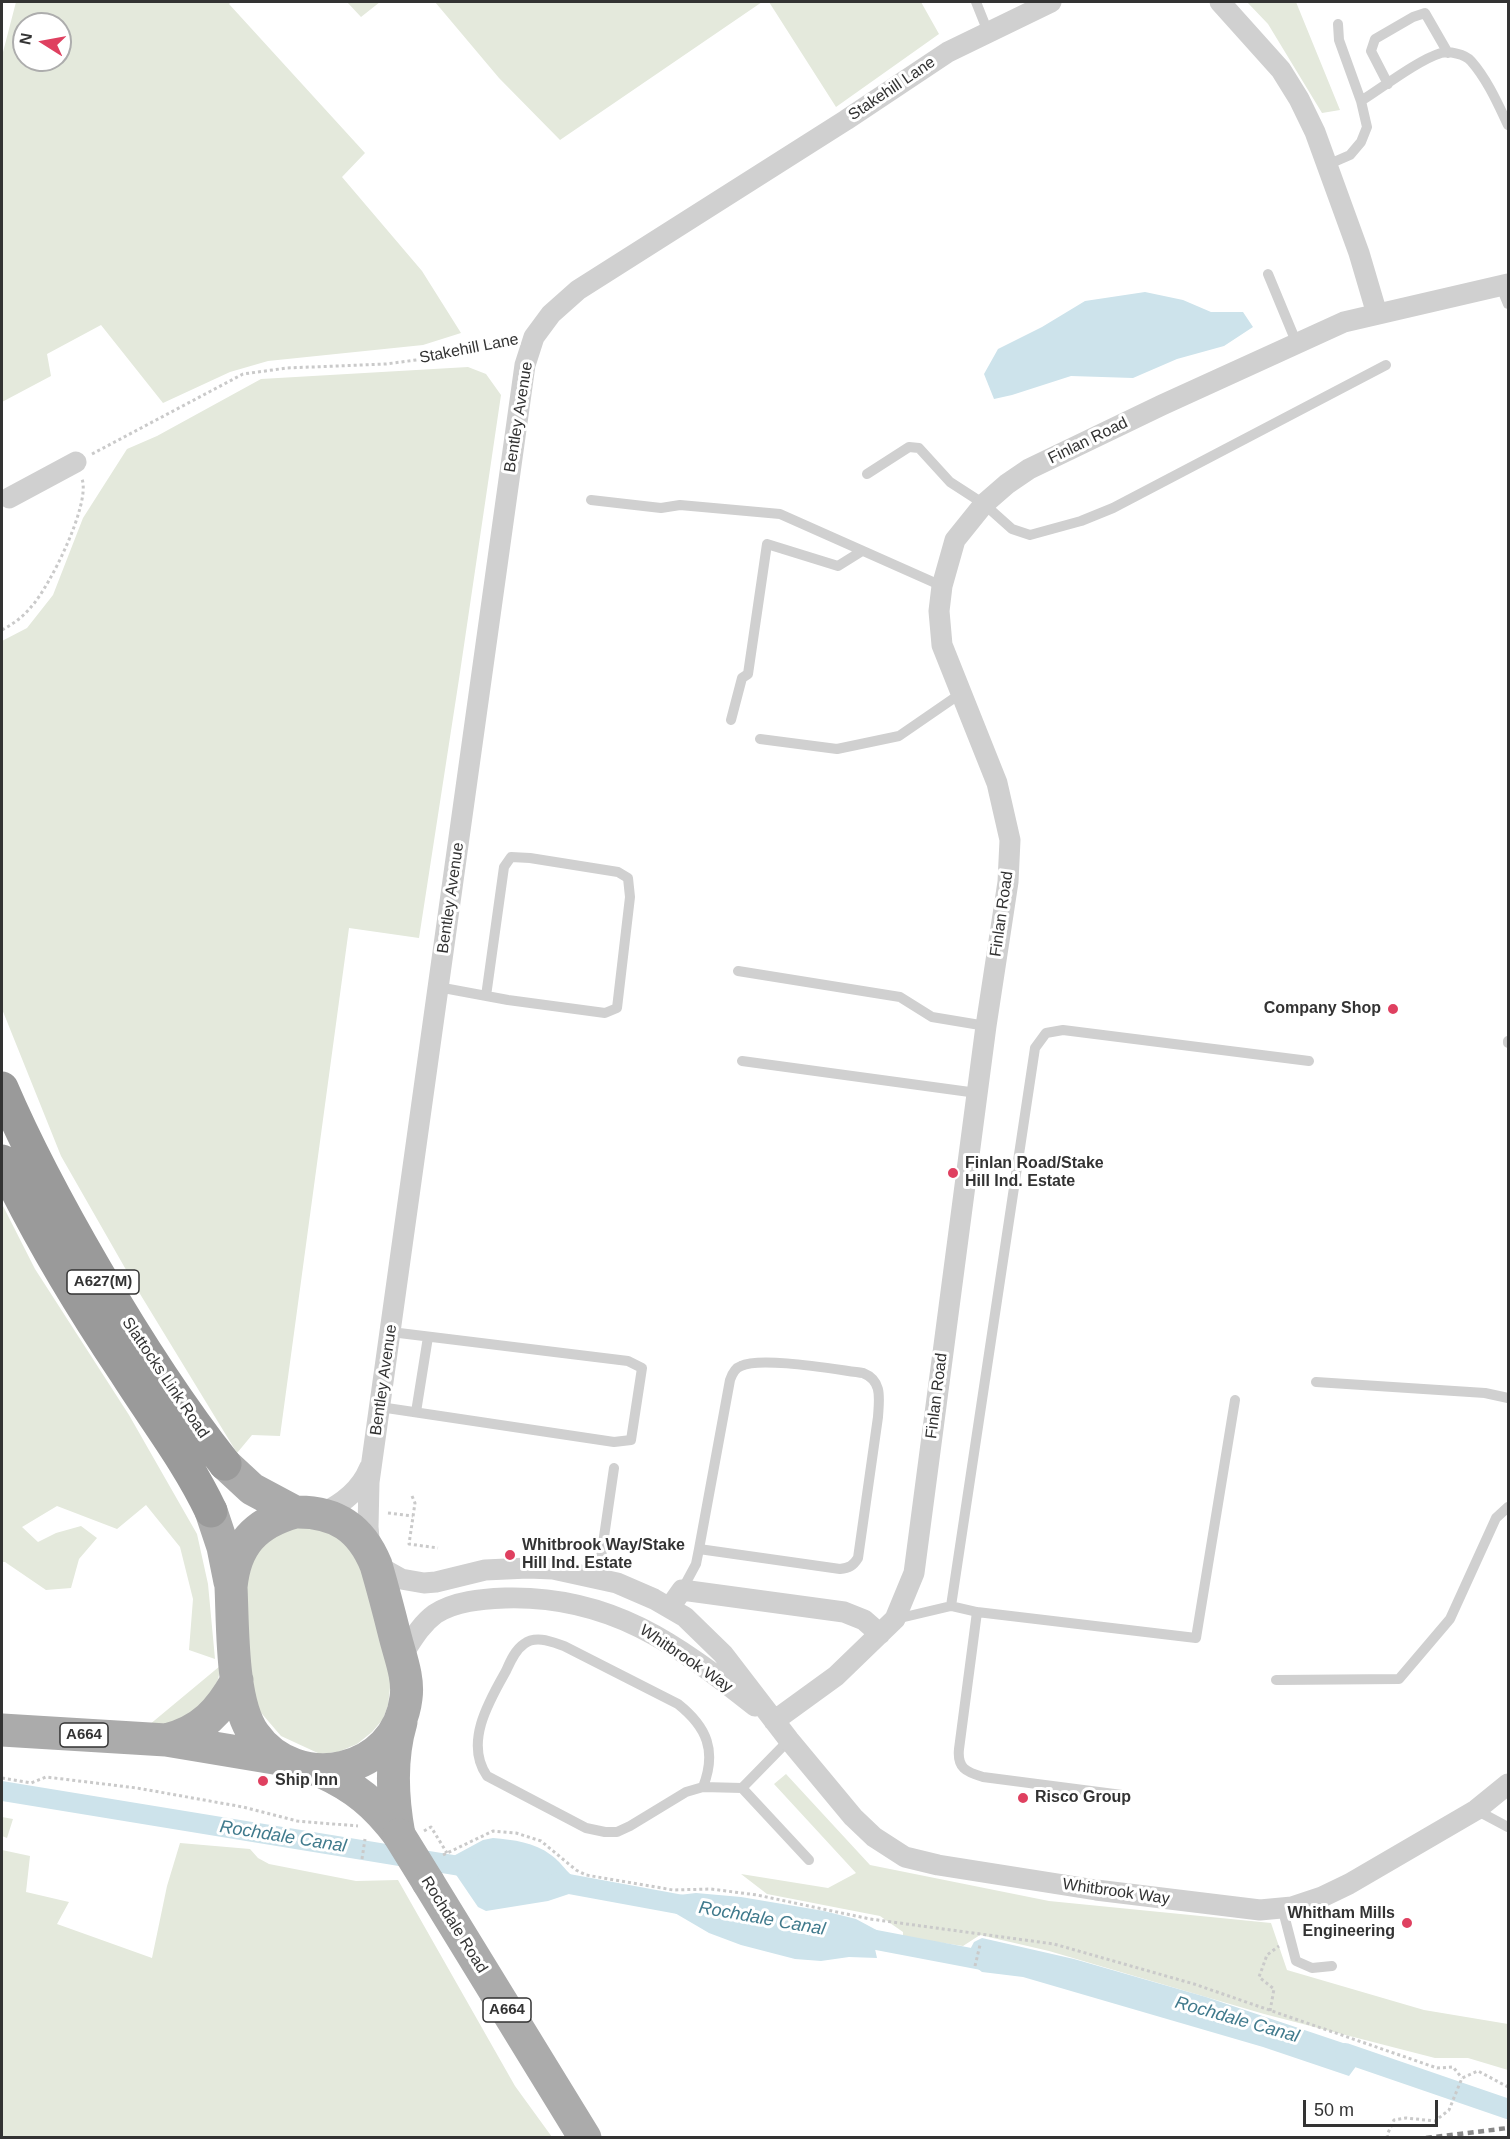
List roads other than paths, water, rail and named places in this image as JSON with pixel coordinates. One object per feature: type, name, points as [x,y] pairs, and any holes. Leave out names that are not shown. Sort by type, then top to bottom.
[{"type":"highway","name":"Slattocks Link Road","points":[[2,1088],[22,1136],[51,1193],[125,1320],[190,1420],[225,1464]]},
{"type":"highway","name":"Slattocks Link Road","points":[[2,1161],[24,1207],[58,1267],[191,1475],[211,1511]]},
{"type":"main road","name":"Slattocks Link Road","points":[[225,1464],[252,1489],[308,1513],[338,1520],[351,1528],[373,1557]]},
{"type":"main road","name":"Slattocks Link Road","points":[[211,1511],[223,1547],[231,1587]]},
{"type":"main road","points":[[308,1513],[269,1521],[246,1541],[238,1554],[232,1572],[231,1587],[237,1680],[247,1721],[266,1748],[280,1759],[295,1766],[320,1771],[347,1767],[373,1754],[392,1734],[404,1708],[406,1680],[373,1557]]},
{"type":"main road","name":"A664","points":[[166,1740],[184,1736],[201,1725],[215,1712],[237,1680]]},
{"type":"main road","name":"Rochdale Road","points":[[404,1708],[397,1733],[392,1784],[411,1834]]},
{"type":"main road","name":"A664","points":[[2,1730],[166,1740],[280,1759]]},
{"type":"main road","name":"Rochdale Road","points":[[320,1771],[364,1796],[383,1814],[411,1834],[439,1863],[585,2138]]},
{"type":"street","name":"Stakehill Lane","points":[[534,337],[551,314],[578,290],[846,120],[948,52],[1051,2]]},
{"type":"street","points":[[1220,2],[1281,70],[1299,99],[1315,132],[1359,253],[1377,314]]},
{"type":"street","name":"Finlan Road","points":[[774,1721],[836,1676],[896,1619],[914,1573],[986,1026],[1008,882],[1010,840],[997,783],[942,645],[939,610],[942,586],[955,540],[984,504],[1029,469],[1344,322],[1377,314],[1506,292]]},
{"type":"street","name":"Bentley Avenue","points":[[373,1557],[368,1508],[373,1460],[525,365],[534,337]]},
{"type":"street","points":[[9,498],[76,462]]},
{"type":"street","points":[[308,1513],[342,1502],[354,1492],[367,1474],[373,1460]]},
{"type":"street","name":"Whitbrook Way","points":[[373,1557],[401,1579],[417,1583],[436,1582],[469,1573],[506,1568],[553,1569],[598,1578],[637,1591],[676,1599],[685,1617],[740,1674],[789,1740],[853,1817],[874,1837],[905,1857],[938,1865],[1096,1890],[1260,1910],[1292,1906],[1322,1898],[1349,1884],[1483,1804],[1509,1784]]},
{"type":"street","name":"Whitbrook Way","points":[[401,1657],[426,1622],[447,1608],[489,1599],[549,1599],[576,1603],[626,1620],[651,1633],[725,1682],[774,1721]]},
{"type":"street","points":[[676,1599],[844,1612],[864,1620],[880,1634]]},
{"type":"lane","points":[[976,2],[988,32]]},
{"type":"lane","points":[[1388,84],[1374,61],[1371,51],[1375,39],[1413,17],[1425,13],[1448,53]]},
{"type":"lane","points":[[1327,165],[1350,155],[1361,142],[1367,127],[1361,101],[1339,40],[1338,24]]},
{"type":"lane","points":[[1361,101],[1429,58],[1443,52],[1459,54],[1470,60],[1494,96],[1509,125]]},
{"type":"lane","points":[[1268,274],[1297,344]]},
{"type":"lane","points":[[867,474],[909,447],[919,448],[950,482],[984,504],[1012,529],[1029,536],[1081,521],[1113,508],[1386,365]]},
{"type":"lane","points":[[591,500],[661,508],[680,506],[780,514],[861,552],[942,586]]},
{"type":"lane","points":[[731,720],[742,678],[748,674],[767,544],[838,566],[861,552]]},
{"type":"lane","points":[[760,739],[837,749],[899,736],[960,694]]},
{"type":"lane","points":[[438,987],[486,996],[605,1013],[617,1008],[630,897],[628,878],[618,872],[511,857],[504,867],[486,996]]},
{"type":"lane","points":[[738,971],[900,997],[932,1017],[986,1026]]},
{"type":"lane","points":[[951,1606],[1035,1048],[1046,1033],[1063,1030],[1309,1062]]},
{"type":"lane","points":[[742,1061],[977,1094]]},
{"type":"lane","points":[[380,1407],[614,1442],[632,1440],[642,1368],[628,1361],[391,1332]]},
{"type":"lane","points":[[416,1412],[429,1337]]},
{"type":"lane","points":[[676,1599],[696,1564],[733,1372],[739,1366],[749,1363],[775,1363],[863,1373],[874,1380],[878,1386],[879,1395],[878,1417],[858,1558],[854,1564],[840,1569],[699,1549]]},
{"type":"lane","points":[[1316,1382],[1485,1393],[1509,1398]]},
{"type":"lane","points":[[896,1619],[951,1606],[977,1612],[1196,1638],[1235,1400]]},
{"type":"lane","points":[[598,1578],[614,1468]]},
{"type":"lane","points":[[1276,1680],[1399,1679],[1450,1618],[1496,1518],[1509,1507]]},
{"type":"lane","points":[[977,1612],[958,1759],[961,1766],[970,1773],[983,1777],[1122,1795]]},
{"type":"lane","points":[[703,1787],[710,1763],[709,1746],[700,1727],[688,1712],[678,1704],[548,1641],[530,1641],[516,1652],[492,1696],[479,1731],[478,1757],[487,1776],[586,1828],[617,1832],[686,1791],[703,1787],[742,1788],[809,1860]]},
{"type":"lane","points":[[742,1788],[789,1740]]},
{"type":"lane","points":[[1483,1804],[1509,1827]]},
{"type":"lane","points":[[1282,1907],[1296,1961],[1312,1968],[1332,1966]]},
{"type":"water","points":[[1145,292],[1183,300],[1211,312],[1243,312],[1253,327],[1224,346],[1177,359],[1133,378],[1071,376],[994,399],[984,374],[998,349],[1042,327],[1085,301]]},
{"type":"water","points":[[493,1838],[524,1842],[538,1847],[574,1877],[583,1881],[582,1893],[572,1893],[548,1901],[486,1911],[478,1907],[446,1860],[483,1840]]},
{"type":"water","points":[[696,1893],[741,1897],[824,1911],[856,1919],[882,1933],[897,1937],[895,1950],[880,1947],[875,1949],[877,1958],[849,1957],[821,1961],[795,1959],[741,1945],[709,1933],[668,1909],[670,1896]]},
{"type":"water","points":[[982,1938],[1074,1959],[1206,1997],[1355,2047],[1371,2057],[1369,2067],[1357,2065],[1349,2076],[1263,2047],[1023,1977],[982,1972],[965,1959],[974,1942]]},
{"type":"waterway","name":"Rochdale Canal","points":[[2,1791],[472,1868]]},
{"type":"waterway","name":"Rochdale Canal","points":[[558,1882],[694,1907]]},
{"type":"waterway","name":"Rochdale Canal","points":[[871,1939],[992,1962]]},
{"type":"waterway","name":"Rochdale Canal","points":[[1345,2053],[1508,2109]]},
{"type":"railway","points":[[1426,2138],[1508,2128]]},
{"type":"place","name":"Company Shop","points":[[1393,1009]]},
{"type":"place","name":"Finlan Road/Stake Hill Ind. Estate","points":[[953,1173]]},
{"type":"place","name":"Whitbrook Way/Stake Hill Ind. Estate","points":[[510,1555]]},
{"type":"place","name":"Ship Inn","points":[[263,1781]]},
{"type":"place","name":"Risco Group","points":[[1023,1798]]},
{"type":"place","name":"Whitham Mills Engineering","points":[[1407,1923]]}]
